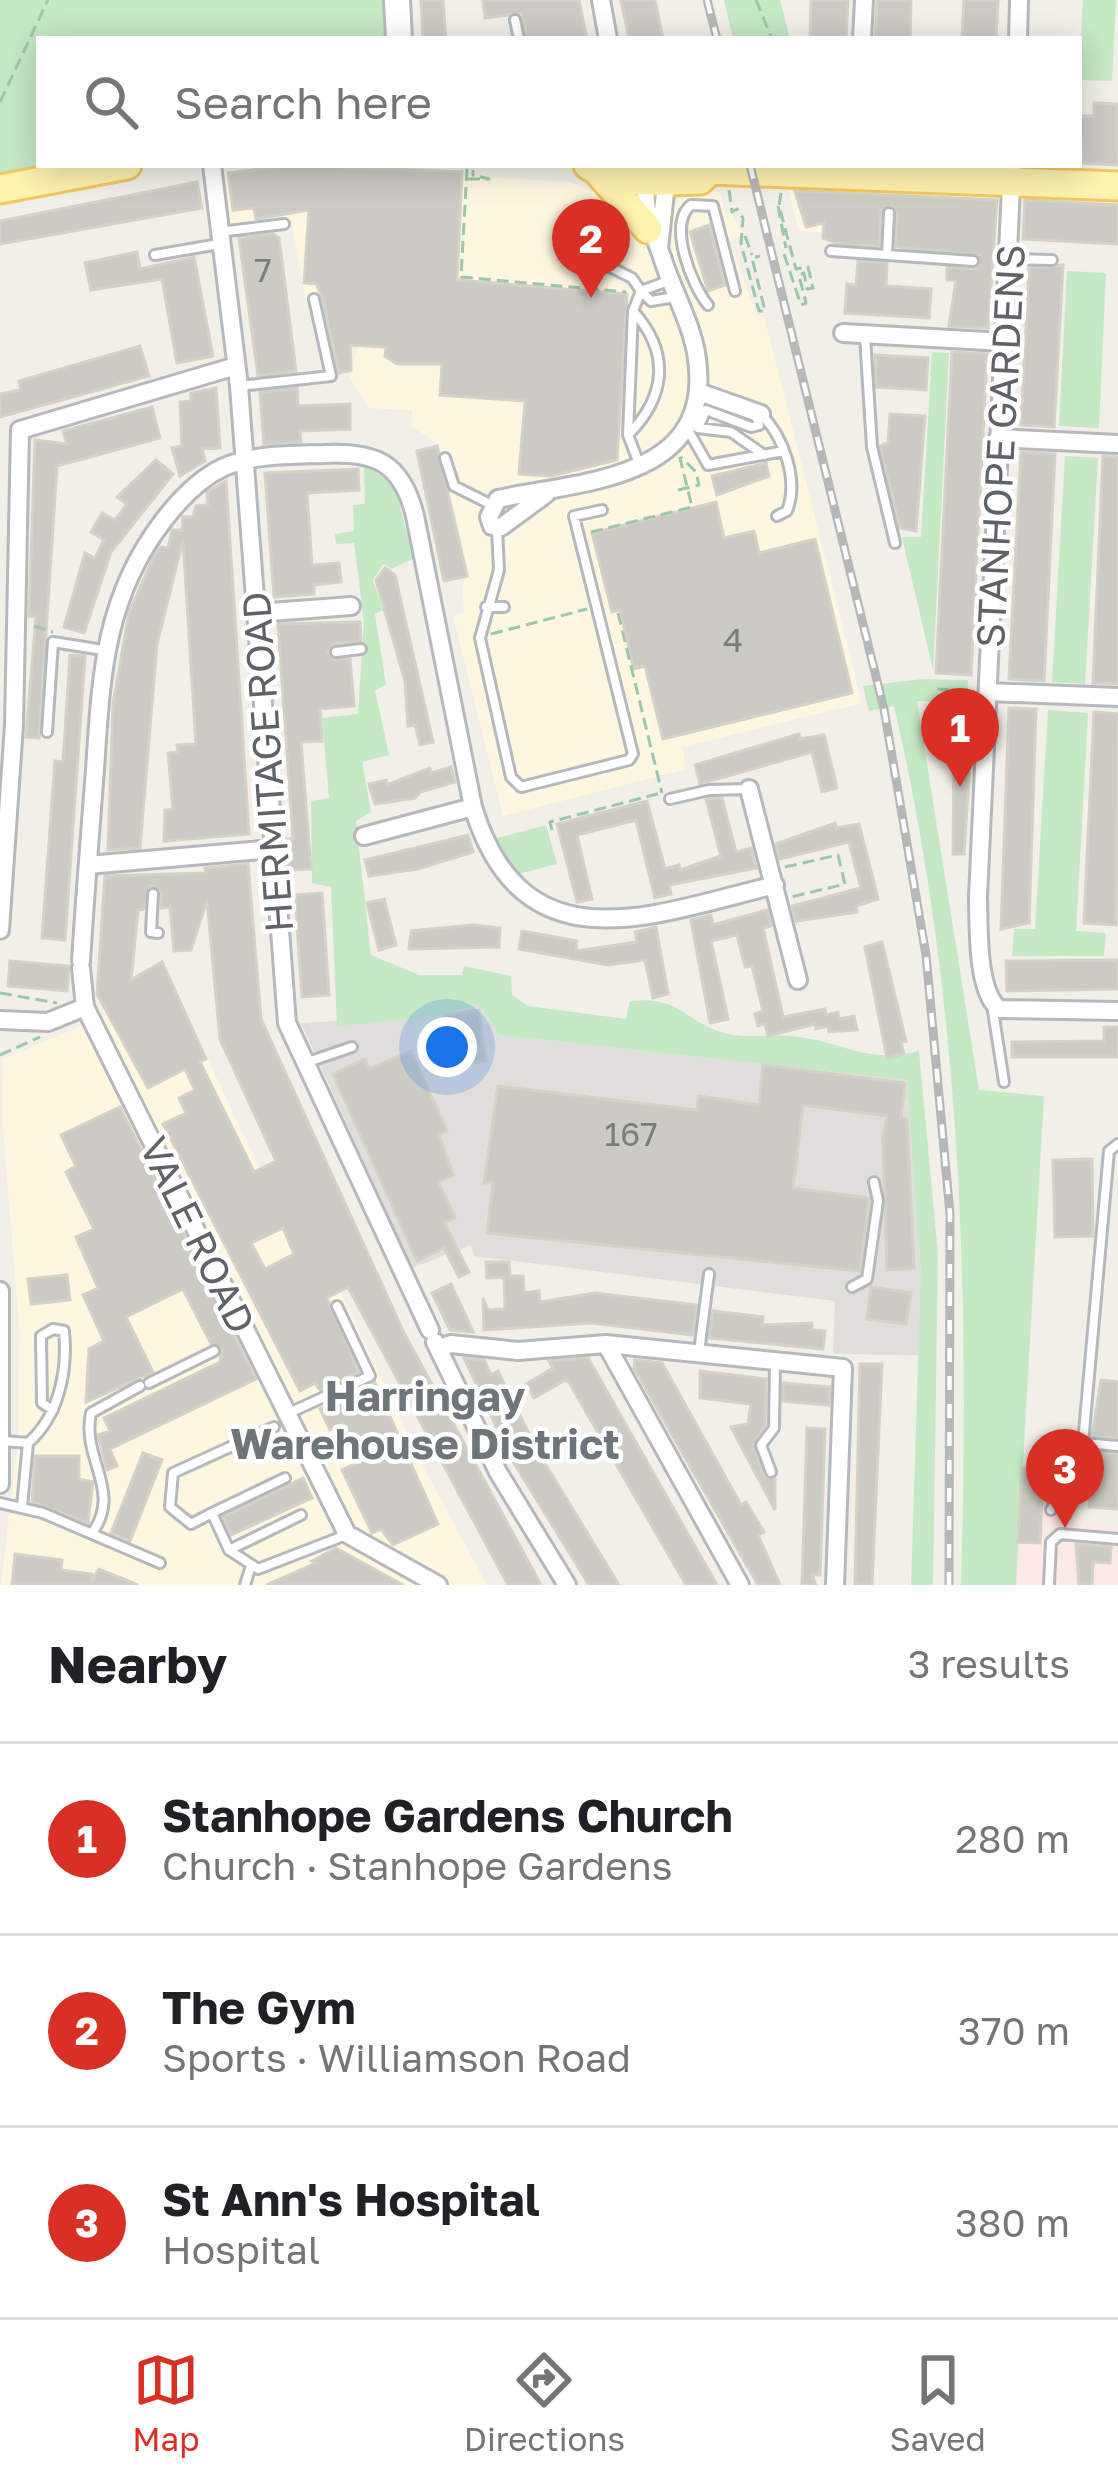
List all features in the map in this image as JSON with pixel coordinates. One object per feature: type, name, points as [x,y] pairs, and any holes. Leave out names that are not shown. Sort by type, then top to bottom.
[{"type":"main road","points":[[397,0],[399,36]]},
{"type":"main road","points":[[0,189],[111,168]]},
{"type":"main road","points":[[594,170],[657,172],[700,180],[714,175],[856,169],[891,182],[1011,173],[1118,186]]},
{"type":"main road","points":[[594,170],[654,239]]},
{"type":"street","points":[[601,0],[607,36]]},
{"type":"street","points":[[862,36],[864,0]]},
{"type":"street","points":[[1018,36],[1019,0]]},
{"type":"street","name":"HERMITAGE ROAD","points":[[212,168],[239,386],[287,1023],[498,1472],[567,1585]]},
{"type":"street","points":[[546,494],[497,530],[489,517],[498,499],[546,494],[640,466],[676,450],[699,392],[697,356],[654,239],[657,172]]},
{"type":"street","name":"STANHOPE GARDENS","points":[[989,998],[978,897],[1011,173]]},
{"type":"street","points":[[843,333],[1004,342]]},
{"type":"street","points":[[0,931],[13,747],[20,430],[236,366]]},
{"type":"street","points":[[699,392],[756,412]]},
{"type":"street","points":[[998,438],[1118,444]]},
{"type":"street","points":[[244,460],[353,452],[379,458],[401,475],[415,516],[473,807],[483,838],[504,874],[557,914],[624,922],[775,885]]},
{"type":"street","name":"VALE ROAD","points":[[244,460],[194,488],[147,541],[122,586],[103,650],[81,964],[85,1007],[281,1420],[347,1534]]},
{"type":"street","points":[[257,614],[351,612]]},
{"type":"street","points":[[988,692],[1118,697]]},
{"type":"street","points":[[749,789],[798,980]]},
{"type":"street","points":[[364,836],[473,807]]},
{"type":"street","points":[[88,865],[152,868],[273,849]]},
{"type":"street","points":[[989,998],[999,1009],[1118,1011]]},
{"type":"street","points":[[0,1020],[48,1022],[85,1007]]},
{"type":"street","points":[[0,1291],[0,1484]]},
{"type":"street","points":[[434,1338],[518,1351],[606,1344],[842,1368],[835,1585]]},
{"type":"street","points":[[606,1344],[740,1585]]},
{"type":"street","points":[[347,1534],[438,1585]]},
{"type":"lane","points":[[515,20],[518,36]]},
{"type":"lane","points":[[708,305],[697,294],[680,226],[682,213],[691,205],[713,206],[735,291]]},
{"type":"lane","points":[[887,255],[890,213]]},
{"type":"lane","points":[[155,255],[284,224]]},
{"type":"lane","points":[[831,251],[973,260]]},
{"type":"lane","points":[[1009,259],[1052,260]]},
{"type":"lane","points":[[613,268],[632,278],[636,291],[628,435],[640,466]]},
{"type":"lane","points":[[636,291],[673,288]]},
{"type":"lane","points":[[636,291],[652,301],[673,288]]},
{"type":"lane","points":[[239,386],[331,376],[314,299]]},
{"type":"lane","points":[[628,435],[655,405],[660,369],[646,326],[633,311]]},
{"type":"lane","points":[[865,334],[872,447],[895,542]]},
{"type":"lane","points":[[756,412],[759,425],[706,410],[698,428],[731,432],[764,455]]},
{"type":"lane","points":[[756,412],[784,451],[793,496],[787,511],[777,517]]},
{"type":"lane","points":[[687,426],[698,457],[707,465],[784,451]]},
{"type":"lane","points":[[445,458],[454,486],[492,505]]},
{"type":"lane","points":[[497,530],[499,570],[486,607],[482,655],[516,784],[628,760],[633,754],[574,516],[602,510]]},
{"type":"lane","points":[[486,607],[504,607]]},
{"type":"lane","points":[[47,732],[53,642],[103,650]]},
{"type":"lane","points":[[336,652],[356,648]]},
{"type":"lane","points":[[666,796],[749,789]]},
{"type":"lane","points":[[154,895],[151,932],[158,933]]},
{"type":"lane","points":[[989,998],[1004,1082]]},
{"type":"lane","points":[[305,1064],[352,1047]]},
{"type":"lane","points":[[1051,1510],[1083,1444],[1109,1151],[1118,1144]]},
{"type":"lane","points":[[852,1287],[867,1279],[878,1201],[874,1182]]},
{"type":"lane","points":[[699,1353],[709,1274]]},
{"type":"lane","points":[[285,1478],[191,1524],[170,1507],[173,1473],[370,1376],[338,1306]]},
{"type":"lane","points":[[22,1507],[28,1443],[53,1410],[65,1341],[64,1331],[53,1329],[41,1336],[39,1388],[42,1403],[53,1410]]},
{"type":"lane","points":[[92,1533],[102,1519],[106,1481],[88,1438],[91,1413],[214,1352]]},
{"type":"lane","points":[[771,1472],[761,1445],[774,1428],[776,1362]]},
{"type":"lane","points":[[3,1442],[28,1443]]},
{"type":"lane","points":[[1083,1444],[1118,1445]]},
{"type":"lane","points":[[0,1503],[92,1533],[160,1563]]},
{"type":"lane","points":[[212,1513],[230,1550],[250,1569]]},
{"type":"lane","points":[[230,1550],[301,1515]]},
{"type":"lane","points":[[250,1569],[347,1534]]},
{"type":"lane","points":[[1049,1585],[1051,1541],[1060,1534],[1118,1539]]},
{"type":"lane","points":[[245,1585],[250,1569]]},
{"type":"path","points":[[0,103],[48,0]]},
{"type":"path","points":[[756,2],[771,36]]},
{"type":"path","points":[[466,181],[489,179],[472,175],[470,170],[466,181],[461,277],[636,291]]},
{"type":"path","points":[[714,175],[732,212],[736,209],[743,218],[739,221],[744,235],[752,258],[765,310],[759,311],[741,244],[744,235]]},
{"type":"path","points":[[779,206],[796,269],[808,267],[813,288],[807,289],[804,273],[799,274],[806,303],[801,305],[784,250],[779,206],[783,185]]},
{"type":"path","points":[[752,258],[760,256]]},
{"type":"path","points":[[595,550],[590,532],[692,507],[676,450]]},
{"type":"path","points":[[676,450],[696,472],[699,485],[678,490]]},
{"type":"path","points":[[490,635],[589,608]]},
{"type":"path","points":[[552,830],[550,822],[666,796],[618,613]]},
{"type":"path","points":[[37,626],[45,628]]},
{"type":"path","points":[[937,689],[988,692]]},
{"type":"path","points":[[838,855],[845,884],[775,885],[838,855]]},
{"type":"path","points":[[0,993],[41,999]]},
{"type":"path","points":[[0,1055],[41,1037]]},
{"type":"shaded area","points":[[331,168],[571,182],[622,205],[673,207],[686,192],[720,192],[726,216],[732,213],[742,235],[730,242],[757,316],[764,316],[862,703],[682,747],[686,769],[503,816],[453,616],[464,613],[462,584],[469,574],[439,444],[411,426],[412,410],[368,408],[350,378],[360,337],[345,286],[305,295],[292,226],[232,233],[225,172]]},
{"type":"shaded area","points":[[787,186],[1002,195],[999,243],[799,231]]},
{"type":"shaded area","points":[[162,962],[270,1191],[289,1183],[425,1470],[487,1585],[1,1585],[18,1441],[19,1328],[2,1116],[3,1059],[106,1016],[98,997]]},
{"type":"shaded area","points":[[479,1004],[499,1035],[908,1080],[921,1272],[920,1355],[833,1354],[835,1301],[474,1256],[471,1245],[412,1268],[301,1023],[442,1015]]},
{"type":"shaded area","points":[[1022,1468],[1048,1470],[1046,1514],[1118,1530],[1118,1585],[1016,1585]]},
{"type":"green space","points":[[0,0],[384,0],[387,36],[36,36],[36,166],[0,174]]},
{"type":"green space","points":[[724,0],[780,0],[789,36],[732,36]]},
{"type":"green space","points":[[1083,0],[1116,0],[1112,81],[1082,80]]},
{"type":"green space","points":[[1067,271],[1106,273],[1099,428],[1059,426]]},
{"type":"green space","points":[[932,352],[949,353],[933,670],[902,537],[921,537]]},
{"type":"green space","points":[[1065,456],[1098,458],[1085,684],[1052,682]]},
{"type":"green space","points":[[364,466],[394,483],[413,559],[391,569],[383,564],[373,580],[383,610],[375,614],[386,685],[375,690],[389,755],[362,762],[371,812],[356,821],[371,955],[419,975],[462,975],[464,966],[511,976],[512,995],[528,1006],[626,1019],[630,1001],[647,1000],[672,1006],[732,1035],[808,1038],[883,1055],[919,1051],[938,1254],[933,1585],[911,1585],[921,1272],[907,1080],[499,1035],[479,1004],[442,1015],[337,1026],[331,887],[312,883],[311,801],[329,798],[322,718],[358,714],[364,621],[354,543],[336,544],[335,534],[354,531],[353,505],[365,504]]},
{"type":"green space","points":[[968,680],[967,703],[917,701],[979,1090],[1044,1096],[1016,1585],[961,1585],[964,1363],[947,1033],[934,924],[894,706],[869,711],[863,686]]},
{"type":"green space","points":[[1048,710],[1088,713],[1076,931],[1106,933],[1104,956],[1012,956],[1014,929],[1035,929]]},
{"type":"green space","points":[[546,825],[557,864],[518,874],[494,839]]},
{"type":"building","points":[[421,0],[443,0],[446,36],[423,36]]},
{"type":"building","points":[[483,0],[579,0],[586,36],[526,36],[522,13],[485,18]]},
{"type":"building","points":[[621,0],[655,0],[662,36],[628,36]]},
{"type":"building","points":[[811,0],[848,0],[846,36],[810,36]]},
{"type":"building","points":[[877,0],[911,0],[910,36],[875,36]]},
{"type":"building","points":[[964,0],[998,0],[996,36],[962,36]]},
{"type":"building","points":[[1094,103],[1118,104],[1118,165],[1082,163],[1082,116],[1094,116]]},
{"type":"building","points":[[268,168],[462,172],[457,280],[627,294],[617,460],[551,476],[519,474],[525,401],[440,395],[442,364],[397,364],[385,356],[386,347],[350,345],[351,370],[339,373],[322,296],[316,284],[304,283],[309,210],[256,219],[254,208],[233,210],[228,173]]},
{"type":"building","points":[[197,182],[202,208],[0,244],[0,221]]},
{"type":"building","points":[[795,191],[997,200],[988,328],[949,326],[956,281],[947,280],[947,267],[976,269],[979,255],[896,247],[897,212],[891,205],[881,211],[879,246],[836,243],[823,238],[824,223],[806,227]]},
{"type":"building","points":[[1025,200],[1118,205],[1118,244],[1023,239]]},
{"type":"building","points":[[709,225],[725,285],[708,291],[690,232]]},
{"type":"building","points":[[273,234],[279,238],[296,371],[258,376],[239,238]]},
{"type":"building","points":[[137,252],[140,269],[194,257],[213,356],[177,363],[162,279],[91,290],[85,263]]},
{"type":"building","points":[[858,261],[887,263],[886,286],[931,289],[929,318],[845,313],[847,284],[856,285]]},
{"type":"building","points":[[1063,265],[1054,427],[1021,425],[1029,268]]},
{"type":"building","points":[[140,346],[149,376],[0,417],[0,394],[21,390],[19,381]]},
{"type":"building","points":[[952,352],[987,354],[971,675],[936,673]]},
{"type":"building","points":[[875,355],[928,358],[926,390],[876,387]]},
{"type":"building","points":[[216,388],[220,448],[202,449],[205,461],[180,476],[172,448],[182,446],[180,402],[191,401],[191,393]]},
{"type":"building","points":[[297,388],[298,406],[350,404],[350,429],[300,431],[301,442],[264,444],[260,392]]},
{"type":"building","points":[[152,407],[160,438],[57,466],[39,738],[26,737],[36,617],[29,616],[35,440],[67,444],[63,431]]},
{"type":"building","points":[[890,414],[925,416],[916,531],[900,528],[880,446],[888,442]]},
{"type":"building","points":[[437,446],[467,576],[444,581],[417,451]]},
{"type":"building","points":[[1021,452],[1055,454],[1044,681],[1009,679]]},
{"type":"building","points":[[1103,456],[1118,457],[1118,684],[1093,683]]},
{"type":"building","points":[[156,460],[173,474],[111,552],[84,633],[64,627],[85,553],[95,558],[104,540],[91,532],[102,513],[115,520],[127,504],[117,497]]},
{"type":"building","points":[[766,463],[769,476],[717,495],[712,476]]},
{"type":"building","points":[[358,469],[359,490],[307,493],[312,565],[339,563],[341,582],[314,585],[314,594],[274,597],[265,473]]},
{"type":"building","points":[[226,481],[249,834],[164,841],[165,810],[173,809],[168,753],[178,752],[177,745],[196,744],[183,540],[157,644],[140,848],[108,850],[113,704],[129,613],[154,556],[161,547],[168,548],[172,530],[182,530],[183,517],[193,517],[196,506],[208,505],[207,492]]},
{"type":"building","points":[[716,502],[724,538],[754,531],[759,553],[815,539],[852,693],[663,739],[645,666],[634,669],[620,610],[612,612],[592,533]]},
{"type":"building","points":[[385,568],[395,575],[433,742],[420,745],[415,725],[408,726],[405,681],[376,580]]},
{"type":"building","points":[[360,622],[361,641],[334,644],[328,652],[334,660],[350,659],[354,706],[320,709],[322,741],[301,742],[311,869],[289,870],[287,839],[293,839],[278,624]]},
{"type":"building","points":[[70,655],[85,656],[65,940],[42,938],[55,761],[63,762]]},
{"type":"building","points":[[1009,708],[1036,709],[1029,923],[1001,929]]},
{"type":"building","points":[[936,710],[974,712],[971,734],[939,732]]},
{"type":"building","points":[[1094,712],[1118,714],[1116,925],[1084,923]]},
{"type":"building","points":[[799,734],[800,739],[824,735],[837,788],[822,792],[812,752],[700,784],[695,765]]},
{"type":"building","points":[[954,761],[970,762],[964,854],[953,854]]},
{"type":"building","points":[[451,767],[455,782],[420,792],[415,798],[375,804],[369,784],[386,780],[387,785],[430,768],[431,773]]},
{"type":"building","points":[[722,798],[736,852],[751,848],[756,868],[669,885],[671,894],[655,898],[636,820],[577,835],[592,899],[577,902],[557,824],[647,801],[665,869],[679,865],[680,870],[721,856],[706,799]]},
{"type":"building","points":[[835,823],[836,828],[859,824],[878,899],[856,906],[857,912],[796,921],[792,906],[861,888],[849,842],[780,859],[776,844]]},
{"type":"building","points":[[468,835],[473,852],[418,869],[369,876],[365,860]]},
{"type":"building","points":[[248,864],[261,1019],[404,1333],[541,1585],[508,1585],[348,1287],[327,1298],[359,1372],[320,1390],[315,1383],[300,1391],[163,1124],[186,1113],[179,1098],[195,1090],[185,1069],[148,1088],[97,994],[105,876],[206,873],[205,868]],"holes":[[[150,886],[161,891],[161,908],[170,907],[174,951],[191,950],[207,900],[220,1039],[276,1161],[254,1172],[200,1062],[206,1059],[162,962],[131,980],[138,910],[144,909]],[[283,1228],[294,1254],[265,1269],[251,1243]]]},
{"type":"building","points":[[322,893],[329,995],[302,997],[295,895]]},
{"type":"building","points":[[384,899],[396,945],[379,950],[367,903]]},
{"type":"building","points":[[767,910],[771,926],[763,928],[783,1017],[825,1009],[826,1015],[838,1012],[839,1019],[854,1016],[857,1030],[829,1032],[828,1026],[816,1029],[815,1024],[768,1036],[765,1024],[758,1026],[755,1014],[763,1011],[752,966],[745,967],[737,935],[711,941],[728,1019],[710,1023],[691,920],[711,915],[713,925]]},
{"type":"building","points":[[473,925],[500,928],[499,947],[409,949],[411,931]]},
{"type":"building","points":[[656,927],[668,994],[653,998],[645,960],[608,965],[519,949],[522,931],[577,941],[576,951],[637,942],[635,932]]},
{"type":"building","points":[[882,942],[906,1041],[901,1042],[904,1054],[887,1058],[865,947]]},
{"type":"building","points":[[1118,960],[1118,989],[1007,991],[1006,961]]},
{"type":"building","points":[[10,961],[69,966],[67,991],[8,986]]},
{"type":"building","points":[[479,1010],[486,1061],[453,1066],[446,1015]]},
{"type":"building","points":[[1104,1027],[1118,1027],[1118,1057],[1012,1057],[1012,1042],[1104,1041]]},
{"type":"building","points":[[411,1051],[447,1131],[439,1135],[453,1175],[438,1182],[455,1218],[444,1222],[469,1272],[459,1277],[444,1248],[417,1261],[333,1074],[365,1059],[369,1069]]},
{"type":"building","points":[[763,1065],[905,1083],[901,1118],[907,1119],[914,1268],[887,1270],[883,1138],[887,1116],[803,1105],[793,1188],[869,1198],[860,1271],[487,1233],[493,1183],[484,1183],[498,1086],[697,1110],[699,1096],[759,1105]]},
{"type":"building","points":[[120,1107],[256,1379],[110,1449],[117,1466],[107,1470],[98,1435],[110,1431],[104,1418],[220,1362],[222,1350],[211,1344],[183,1289],[126,1317],[153,1372],[86,1402],[89,1349],[104,1341],[83,1295],[98,1288],[76,1237],[94,1229],[66,1172],[76,1166],[61,1135]]},
{"type":"building","points":[[1092,1159],[1093,1236],[1055,1237],[1053,1160]]},
{"type":"building","points":[[486,1262],[509,1262],[510,1276],[523,1276],[524,1293],[539,1291],[540,1302],[595,1293],[697,1305],[693,1335],[592,1323],[484,1330],[483,1298],[488,1310],[505,1309],[504,1277],[487,1278]]},
{"type":"building","points":[[67,1275],[70,1300],[31,1304],[28,1279]]},
{"type":"building","points":[[451,1284],[473,1332],[450,1330],[432,1293]]},
{"type":"building","points":[[871,1287],[911,1293],[906,1324],[867,1319]]},
{"type":"building","points":[[713,1311],[763,1317],[762,1325],[812,1323],[812,1330],[825,1331],[823,1349],[709,1338]]},
{"type":"building","points":[[464,1358],[484,1360],[491,1375],[498,1371],[538,1452],[619,1585],[589,1585],[511,1458]]},
{"type":"building","points":[[588,1358],[717,1585],[686,1585],[567,1379],[534,1398],[526,1384],[553,1368],[549,1361]]},
{"type":"building","points":[[635,1360],[662,1363],[741,1505],[746,1502],[764,1532],[758,1535],[780,1585],[758,1585],[634,1368]]},
{"type":"building","points":[[860,1364],[882,1364],[872,1585],[855,1585]]},
{"type":"building","points":[[700,1371],[766,1379],[765,1426],[753,1445],[764,1476],[775,1479],[775,1510],[731,1427],[748,1424],[751,1404],[700,1398]]},
{"type":"building","points":[[1101,1380],[1118,1382],[1118,1438],[1092,1436]]},
{"type":"building","points":[[375,1383],[438,1524],[393,1545],[381,1529],[372,1533],[342,1470],[360,1461],[343,1424],[330,1430],[320,1409]]},
{"type":"building","points":[[783,1383],[830,1387],[829,1405],[783,1401]]},
{"type":"building","points":[[807,1428],[825,1429],[820,1575],[812,1575],[816,1585],[802,1585]]},
{"type":"building","points":[[1090,1452],[1118,1454],[1118,1509],[1089,1507],[1090,1495],[1079,1494],[1080,1468],[1089,1462]]},
{"type":"building","points":[[143,1453],[162,1460],[130,1541],[111,1533]]},
{"type":"building","points":[[35,1456],[79,1456],[79,1479],[93,1482],[88,1523],[32,1502]]},
{"type":"building","points":[[1022,1468],[1043,1470],[1040,1543],[1018,1542]]},
{"type":"building","points":[[303,1478],[312,1498],[231,1535],[223,1517]]},
{"type":"building","points":[[1076,1544],[1111,1547],[1110,1563],[1093,1562],[1092,1585],[1079,1585]]},
{"type":"building","points":[[336,1548],[403,1585],[266,1585],[316,1563],[312,1561]]},
{"type":"building","points":[[15,1554],[62,1560],[61,1570],[92,1574],[92,1580],[99,1569],[138,1585],[12,1585]]},
{"type":"railway","points":[[707,0],[716,36]]},
{"type":"railway","points":[[751,168],[884,709],[926,955],[950,1214],[949,1585]]},
{"type":"place","name":"The Gym","points":[[591,298]]},
{"type":"place","name":"Stanhope Gardens Church","points":[[960,787]]},
{"type":"place","name":"St Ann's Hospital","points":[[1065,1528]]},
{"type":"district","name":"Harringay Warehouse District","points":[[425,1419]]}]
